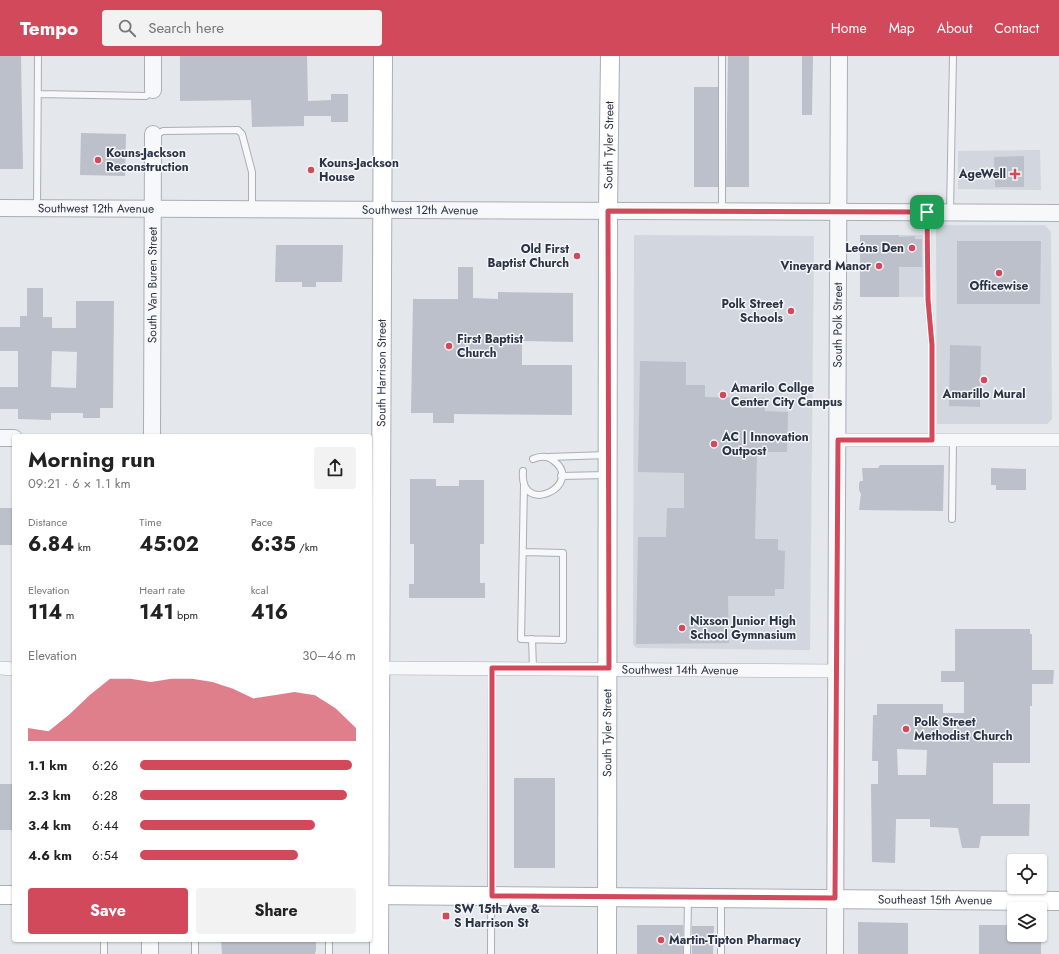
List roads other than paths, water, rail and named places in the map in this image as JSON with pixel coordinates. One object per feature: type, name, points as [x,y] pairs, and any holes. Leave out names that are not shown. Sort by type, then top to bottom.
[{"type":"main road","name":"South Harrison Street","points":[[379,954],[375,895],[379,668],[383,56]]},
{"type":"main road","name":"South Tyler Street","points":[[607,954],[609,668],[608,211],[610,56]]},
{"type":"main road","points":[[0,895],[12,895]]},
{"type":"main road","name":"Southeast 15th Avenue","points":[[375,895],[1059,901]]},
{"type":"street","points":[[153,90],[154,56]]},
{"type":"street","name":"South Polk Street","points":[[835,954],[840,212],[839,56]]},
{"type":"street","name":"South Van Buren Street","points":[[152,434],[153,135]]},
{"type":"street","name":"Southwest 12th Avenue","points":[[0,208],[153,210],[1059,213]]},
{"type":"street","points":[[0,438],[12,438]]},
{"type":"street","points":[[838,440],[1059,440]]},
{"type":"street","points":[[0,668],[12,669]]},
{"type":"street","name":"Southwest 14th Avenue","points":[[379,668],[609,668],[837,671]]},
{"type":"street","points":[[150,942],[150,954]]},
{"type":"lane","points":[[37,208],[38,56]]},
{"type":"lane","points":[[722,56],[722,212]]},
{"type":"lane","points":[[950,213],[953,56]]},
{"type":"lane","points":[[38,94],[146,96],[153,90]]},
{"type":"lane","points":[[153,135],[163,131],[238,130],[242,134],[252,172],[252,210]]},
{"type":"lane","points":[[927,212],[928,300],[932,345],[932,440]]},
{"type":"lane","points":[[952,519],[953,441]]},
{"type":"lane","points":[[548,458],[608,455]]},
{"type":"lane","points":[[524,485],[533,493],[545,495],[556,489],[561,476],[558,466],[548,458],[542,456],[533,459]]},
{"type":"lane","points":[[523,471],[521,639],[562,640],[563,553],[523,552]]},
{"type":"lane","points":[[561,476],[608,475]]},
{"type":"lane","points":[[532,639],[533,668]]},
{"type":"lane","points":[[491,954],[492,668]]},
{"type":"lane","points":[[687,954],[688,897]]},
{"type":"lane","points":[[721,897],[721,954]]},
{"type":"lane","points":[[104,942],[104,954]]},
{"type":"lane","points":[[195,942],[195,954]]},
{"type":"lane","points":[[329,944],[329,954]]},
{"type":"place","name":"Kouns-Jackson Reconstruction","points":[[98,160]]},
{"type":"place","name":"Kouns-Jackson House","points":[[311,170]]},
{"type":"place","name":"AgeWell","points":[[1015,174]]},
{"type":"place","name":"Leóns Den","points":[[912,248]]},
{"type":"place","name":"Old First Baptist Church","points":[[577,256]]},
{"type":"place","name":"Vineyard Manor","points":[[879,266]]},
{"type":"place","name":"Officewise","points":[[999,273]]},
{"type":"place","name":"Polk Street Schools","points":[[791,311]]},
{"type":"place","name":"First Baptist Church","points":[[449,346]]},
{"type":"place","name":"Amarillo Mural","points":[[984,380]]},
{"type":"place","name":"Amarilo Collge Center City Campus","points":[[723,395]]},
{"type":"place","name":"AC | Innovation Outpost","points":[[714,444]]},
{"type":"place","name":"Nixson Junior High School Gymnasium","points":[[682,628]]},
{"type":"place","name":"Polk Street Methodist Church","points":[[906,729]]},
{"type":"place","name":"SW 15th Ave & S Harrison St","points":[[446,916]]},
{"type":"place","name":"Martin-Tipton Pharmacy","points":[[661,940]]}]
